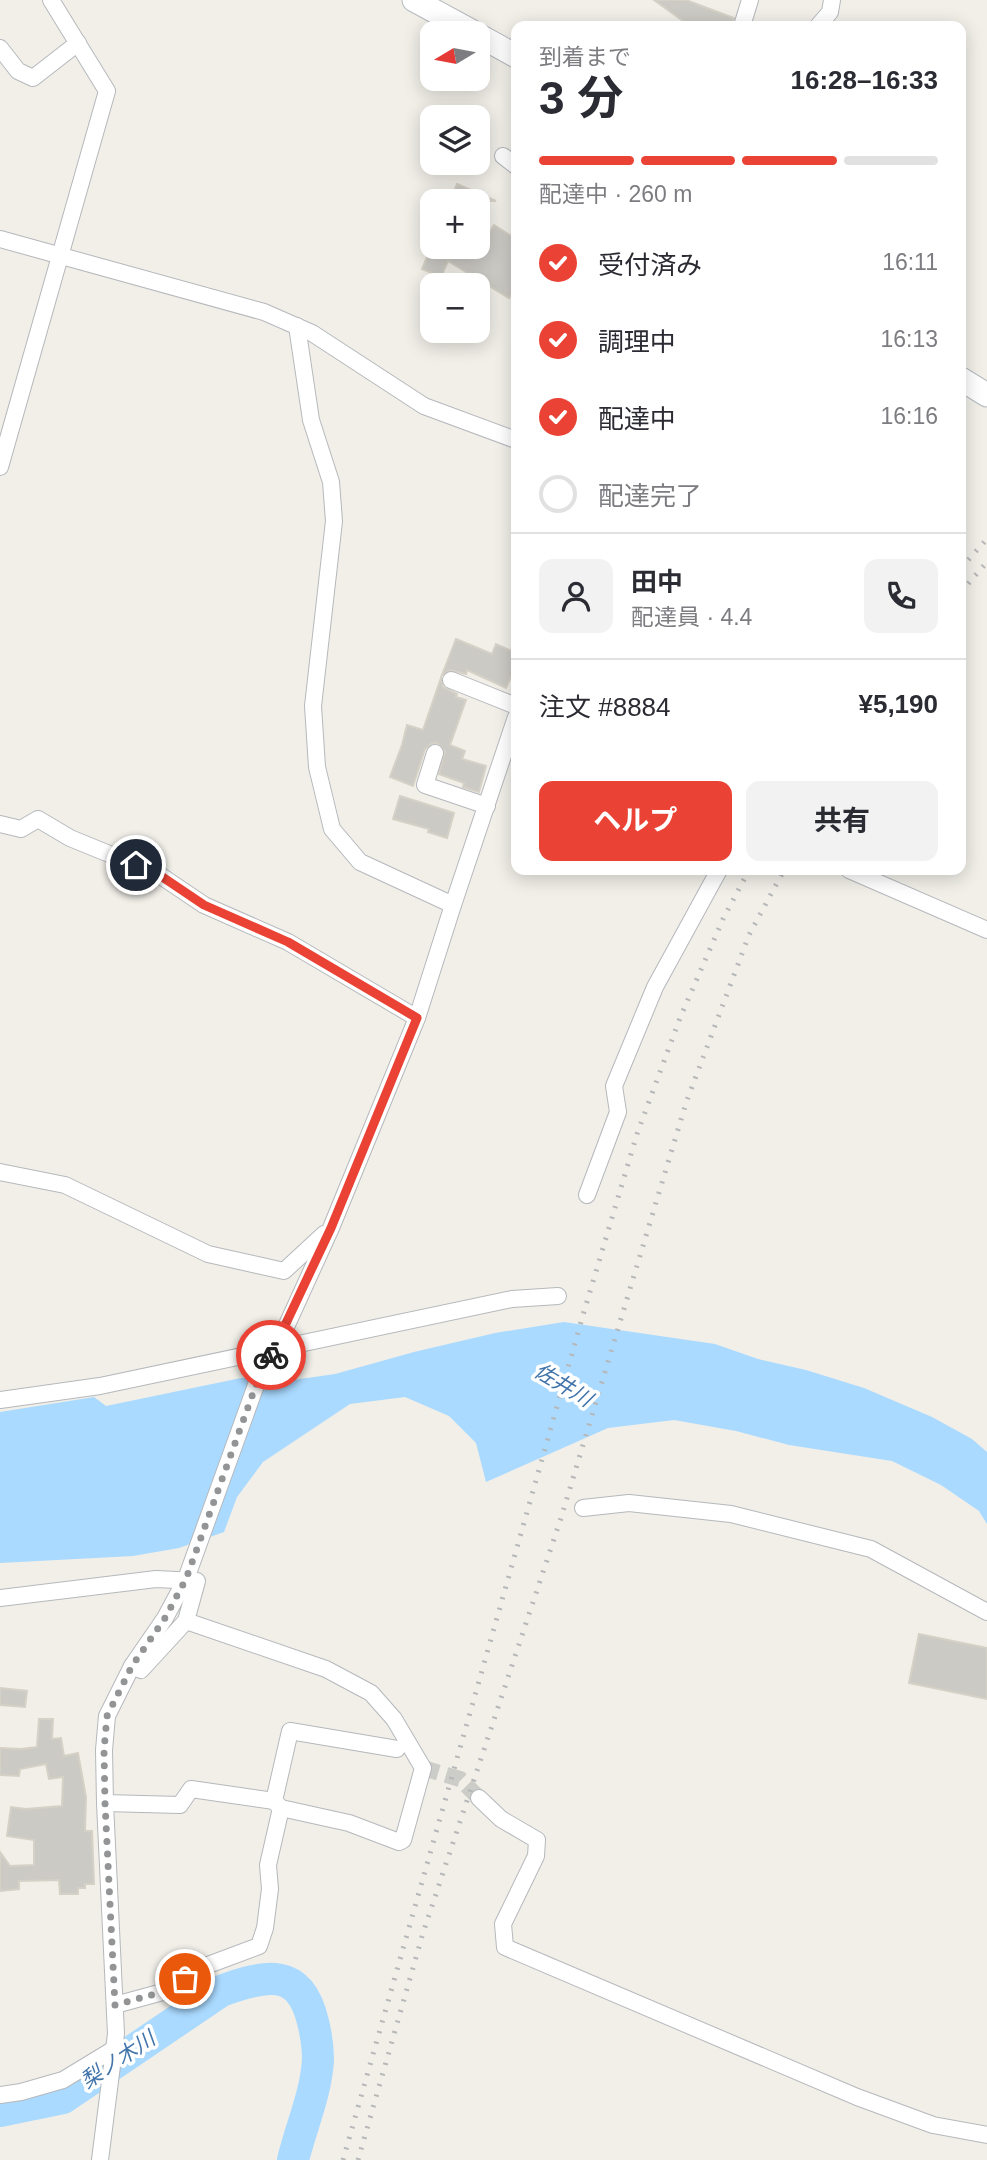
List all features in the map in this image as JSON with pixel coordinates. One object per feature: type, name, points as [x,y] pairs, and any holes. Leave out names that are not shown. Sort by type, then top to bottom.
[{"type":"main road","points":[[414,0],[452,21]]},
{"type":"main road","points":[[490,42],[511,53]]},
{"type":"main road","points":[[966,382],[987,395]]},
{"type":"street","points":[[0,467],[107,91],[51,0]]},
{"type":"street","points":[[744,21],[750,0]]},
{"type":"street","points":[[822,21],[830,12],[832,0]]},
{"type":"street","points":[[0,48],[18,71],[33,78],[78,43]]},
{"type":"street","points":[[0,239],[264,312],[312,333],[424,407],[511,438]]},
{"type":"street","points":[[297,326],[311,420],[331,482],[334,521],[313,706],[317,767],[332,829],[360,862],[453,905]]},
{"type":"street","points":[[451,680],[511,704]]},
{"type":"street","points":[[100,2160],[114,2049],[115,2005],[105,1803],[104,1750],[107,1716],[132,1666],[165,1618],[186,1579],[264,1366],[275,1351],[331,1228],[417,1018],[486,806],[511,746]]},
{"type":"street","points":[[436,753],[425,785],[486,806]]},
{"type":"street","points":[[0,824],[21,829],[38,820],[70,838],[158,874],[204,905],[288,942],[417,1018]]},
{"type":"street","points":[[587,1195],[618,1112],[614,1086],[655,987],[716,875]]},
{"type":"street","points":[[860,875],[987,930]]},
{"type":"street","points":[[0,1171],[65,1185],[208,1254],[284,1271],[331,1228]]},
{"type":"street","points":[[0,1400],[100,1386],[512,1299],[558,1296]]},
{"type":"street","points":[[583,1508],[629,1503],[731,1514],[870,1549],[987,1612]]},
{"type":"street","points":[[0,1598],[156,1579],[197,1581],[186,1621],[141,1670],[132,1666]]},
{"type":"street","points":[[105,1803],[180,1805],[191,1789],[278,1805],[349,1823],[399,1842],[403,1840],[423,1768],[394,1719],[371,1693],[326,1669],[186,1621]]},
{"type":"street","points":[[115,2005],[170,1990],[200,1968],[258,1946],[265,1928],[270,1889],[268,1866],[290,1731],[397,1749]]},
{"type":"street","points":[[479,1798],[501,1819],[537,1840],[536,1856],[503,1924],[505,1947],[857,2097],[933,2124],[987,2135]]},
{"type":"street","points":[[0,2095],[62,2080],[114,2049]]},
{"type":"water","name":"佐井川","points":[[564,1322],[715,1344],[758,1359],[864,1388],[932,1417],[972,1439],[987,1452],[987,1524],[979,1511],[941,1485],[892,1461],[789,1445],[736,1431],[674,1420],[608,1428],[486,1482],[476,1443],[449,1416],[405,1397],[350,1404],[263,1462],[237,1497],[224,1532],[179,1548],[133,1556],[0,1563],[0,1412],[94,1397],[106,1406],[241,1378],[293,1380],[335,1374],[495,1333]]},
{"type":"building","points":[[654,0],[686,0],[734,18],[733,21],[683,21]]},
{"type":"building","points":[[457,184],[468,189],[455,189]]},
{"type":"building","points":[[494,225],[511,236],[509,298],[490,286],[490,273],[468,273],[448,261],[443,273],[432,273],[422,269],[426,259],[490,259],[490,232]]},
{"type":"building","points":[[456,639],[492,654],[496,644],[511,651],[511,676],[506,688],[467,670],[466,674],[450,670],[442,675]]},
{"type":"building","points":[[441,678],[443,687],[457,694],[456,697],[466,700],[450,745],[465,751],[462,759],[486,766],[479,792],[439,774],[445,751],[437,743],[432,743],[425,749],[413,786],[390,777],[407,725],[423,730]]},
{"type":"building","points":[[400,796],[454,813],[447,838],[428,832],[429,829],[393,819]]},
{"type":"building","points":[[919,1634],[987,1648],[987,1699],[909,1683]]},
{"type":"building","points":[[0,1688],[27,1691],[25,1707],[0,1705]]},
{"type":"building","points":[[39,1719],[53,1719],[52,1739],[61,1738],[64,1756],[78,1753],[86,1797],[85,1831],[92,1831],[94,1884],[85,1884],[85,1888],[78,1888],[78,1894],[60,1894],[59,1880],[19,1881],[19,1889],[0,1891],[0,1852],[10,1866],[34,1865],[34,1840],[7,1836],[11,1807],[26,1809],[62,1806],[63,1777],[49,1779],[46,1764],[20,1769],[19,1776],[0,1775],[0,1748],[37,1747]]},
{"type":"waterway","name":"梨ノ木川","points":[[0,2111],[63,2098],[221,1991],[252,1981],[279,1980],[290,1983],[307,2004],[318,2051],[314,2085],[293,2160]]},
{"type":"tunnel","points":[[423,1768],[460,1779],[479,1798]]},
{"type":"railway","points":[[966,562],[987,539]]},
{"type":"railway","points":[[966,586],[987,562]]},
{"type":"railway","points":[[343,2160],[637,1134],[680,1018],[723,919],[746,875]]},
{"type":"railway","points":[[358,2160],[423,1933],[561,1518],[686,1103],[749,935],[781,875]]},
{"type":"way so far","points":[[185,1979],[170,1990],[115,2005],[105,1803],[104,1750],[107,1716],[132,1666],[165,1618],[186,1579],[260,1374],[271,1355]]},
{"type":"route","points":[[136,865],[158,874],[204,905],[288,942],[417,1018],[331,1228],[271,1355]]}]
